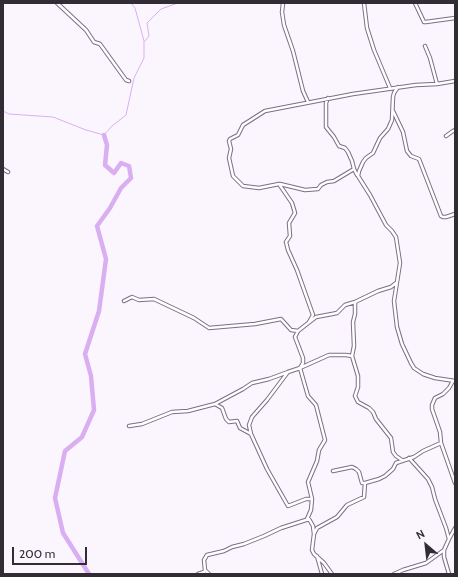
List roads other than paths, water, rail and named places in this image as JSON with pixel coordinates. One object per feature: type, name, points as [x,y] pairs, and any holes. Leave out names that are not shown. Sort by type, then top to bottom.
[{"type":"street","points":[[57,3],[86,30],[94,42],[100,44],[126,80],[130,81]]},
{"type":"street","points":[[283,3],[282,12],[284,25],[293,51],[303,91],[308,102]]},
{"type":"street","points":[[364,3],[367,28],[374,50],[390,88]]},
{"type":"street","points":[[415,3],[424,22],[455,18]]},
{"type":"street","points":[[424,46],[430,58],[437,84]]},
{"type":"street","points":[[354,169],[334,181],[320,185],[318,189],[305,190],[279,184],[259,188],[243,186],[233,176],[229,158],[231,149],[229,141],[238,135],[244,125],[265,110],[390,88],[455,81]]},
{"type":"street","points":[[358,176],[363,162],[373,153],[380,138],[388,129],[392,120],[394,93],[399,87]]},
{"type":"street","points":[[328,98],[326,103],[326,127],[339,146],[345,148],[348,152],[354,169],[386,225],[396,237],[400,263],[394,301],[397,327],[410,363],[414,368],[424,374],[454,381],[443,394],[435,398],[432,409],[440,432],[441,443],[455,483]]},
{"type":"street","points":[[393,110],[403,132],[407,151],[411,156],[419,159],[441,216],[446,217],[455,214]]},
{"type":"street","points":[[446,136],[455,130]]},
{"type":"street","points":[[3,169],[8,172]]},
{"type":"street","points":[[279,184],[292,203],[295,214],[289,223],[290,236],[286,242],[313,315],[309,322]]},
{"type":"street","points":[[209,574],[205,570],[204,560],[207,555],[244,544],[307,519],[311,510],[312,499],[308,482],[317,461],[319,450],[325,440],[316,406],[308,396],[300,368],[303,363],[303,358],[295,337],[298,331],[316,317],[337,312],[345,305],[356,302],[378,290],[391,287],[397,283]]},
{"type":"street","points":[[124,301],[132,297],[139,300],[154,299],[194,318],[209,328],[255,324],[281,319],[291,330],[298,331]]},
{"type":"street","points":[[356,302],[353,322],[354,346],[352,356],[358,376],[356,396],[358,402],[373,412],[376,419],[390,438],[393,452],[402,460]]},
{"type":"street","points":[[129,426],[142,424],[172,412],[215,404],[252,383],[269,379],[300,368],[329,355],[352,356]]},
{"type":"street","points":[[288,372],[252,417],[249,425],[251,434],[267,469],[288,506],[306,499],[312,499]]},
{"type":"street","points":[[215,404],[222,408],[226,419],[229,422],[236,422],[240,428],[251,434]]},
{"type":"street","points":[[366,484],[385,476],[393,469],[396,462],[414,457],[441,443]]},
{"type":"street","points":[[409,458],[428,479],[432,487],[449,539]]},
{"type":"street","points":[[333,471],[352,467],[358,472],[362,482],[366,484]]},
{"type":"street","points":[[314,534],[317,528],[337,517],[347,506],[364,497],[366,484]]},
{"type":"street","points":[[307,519],[310,520],[313,526],[314,534],[312,550],[332,574]]},
{"type":"street","points":[[449,574],[444,557],[444,550],[455,528]]},
{"type":"street","points":[[394,574],[426,563],[444,550]]},
{"type":"street","points":[[317,556],[322,574]]},
{"type":"street","points":[[198,574],[204,572],[205,570]]},
{"type":"waterway","points":[[3,111],[9,114],[53,117],[86,130],[104,135],[112,126],[126,115],[134,78],[144,58],[144,41],[135,8],[131,3]]},
{"type":"waterway","points":[[145,41],[149,36],[147,23],[161,9],[178,3]]},
{"type":"waterway","points":[[89,574],[63,533],[55,498],[65,451],[82,437],[94,410],[91,376],[85,354],[99,311],[106,259],[97,226],[110,208],[121,188],[131,178],[129,166],[121,163],[114,173],[105,165],[107,145],[104,135]]}]
